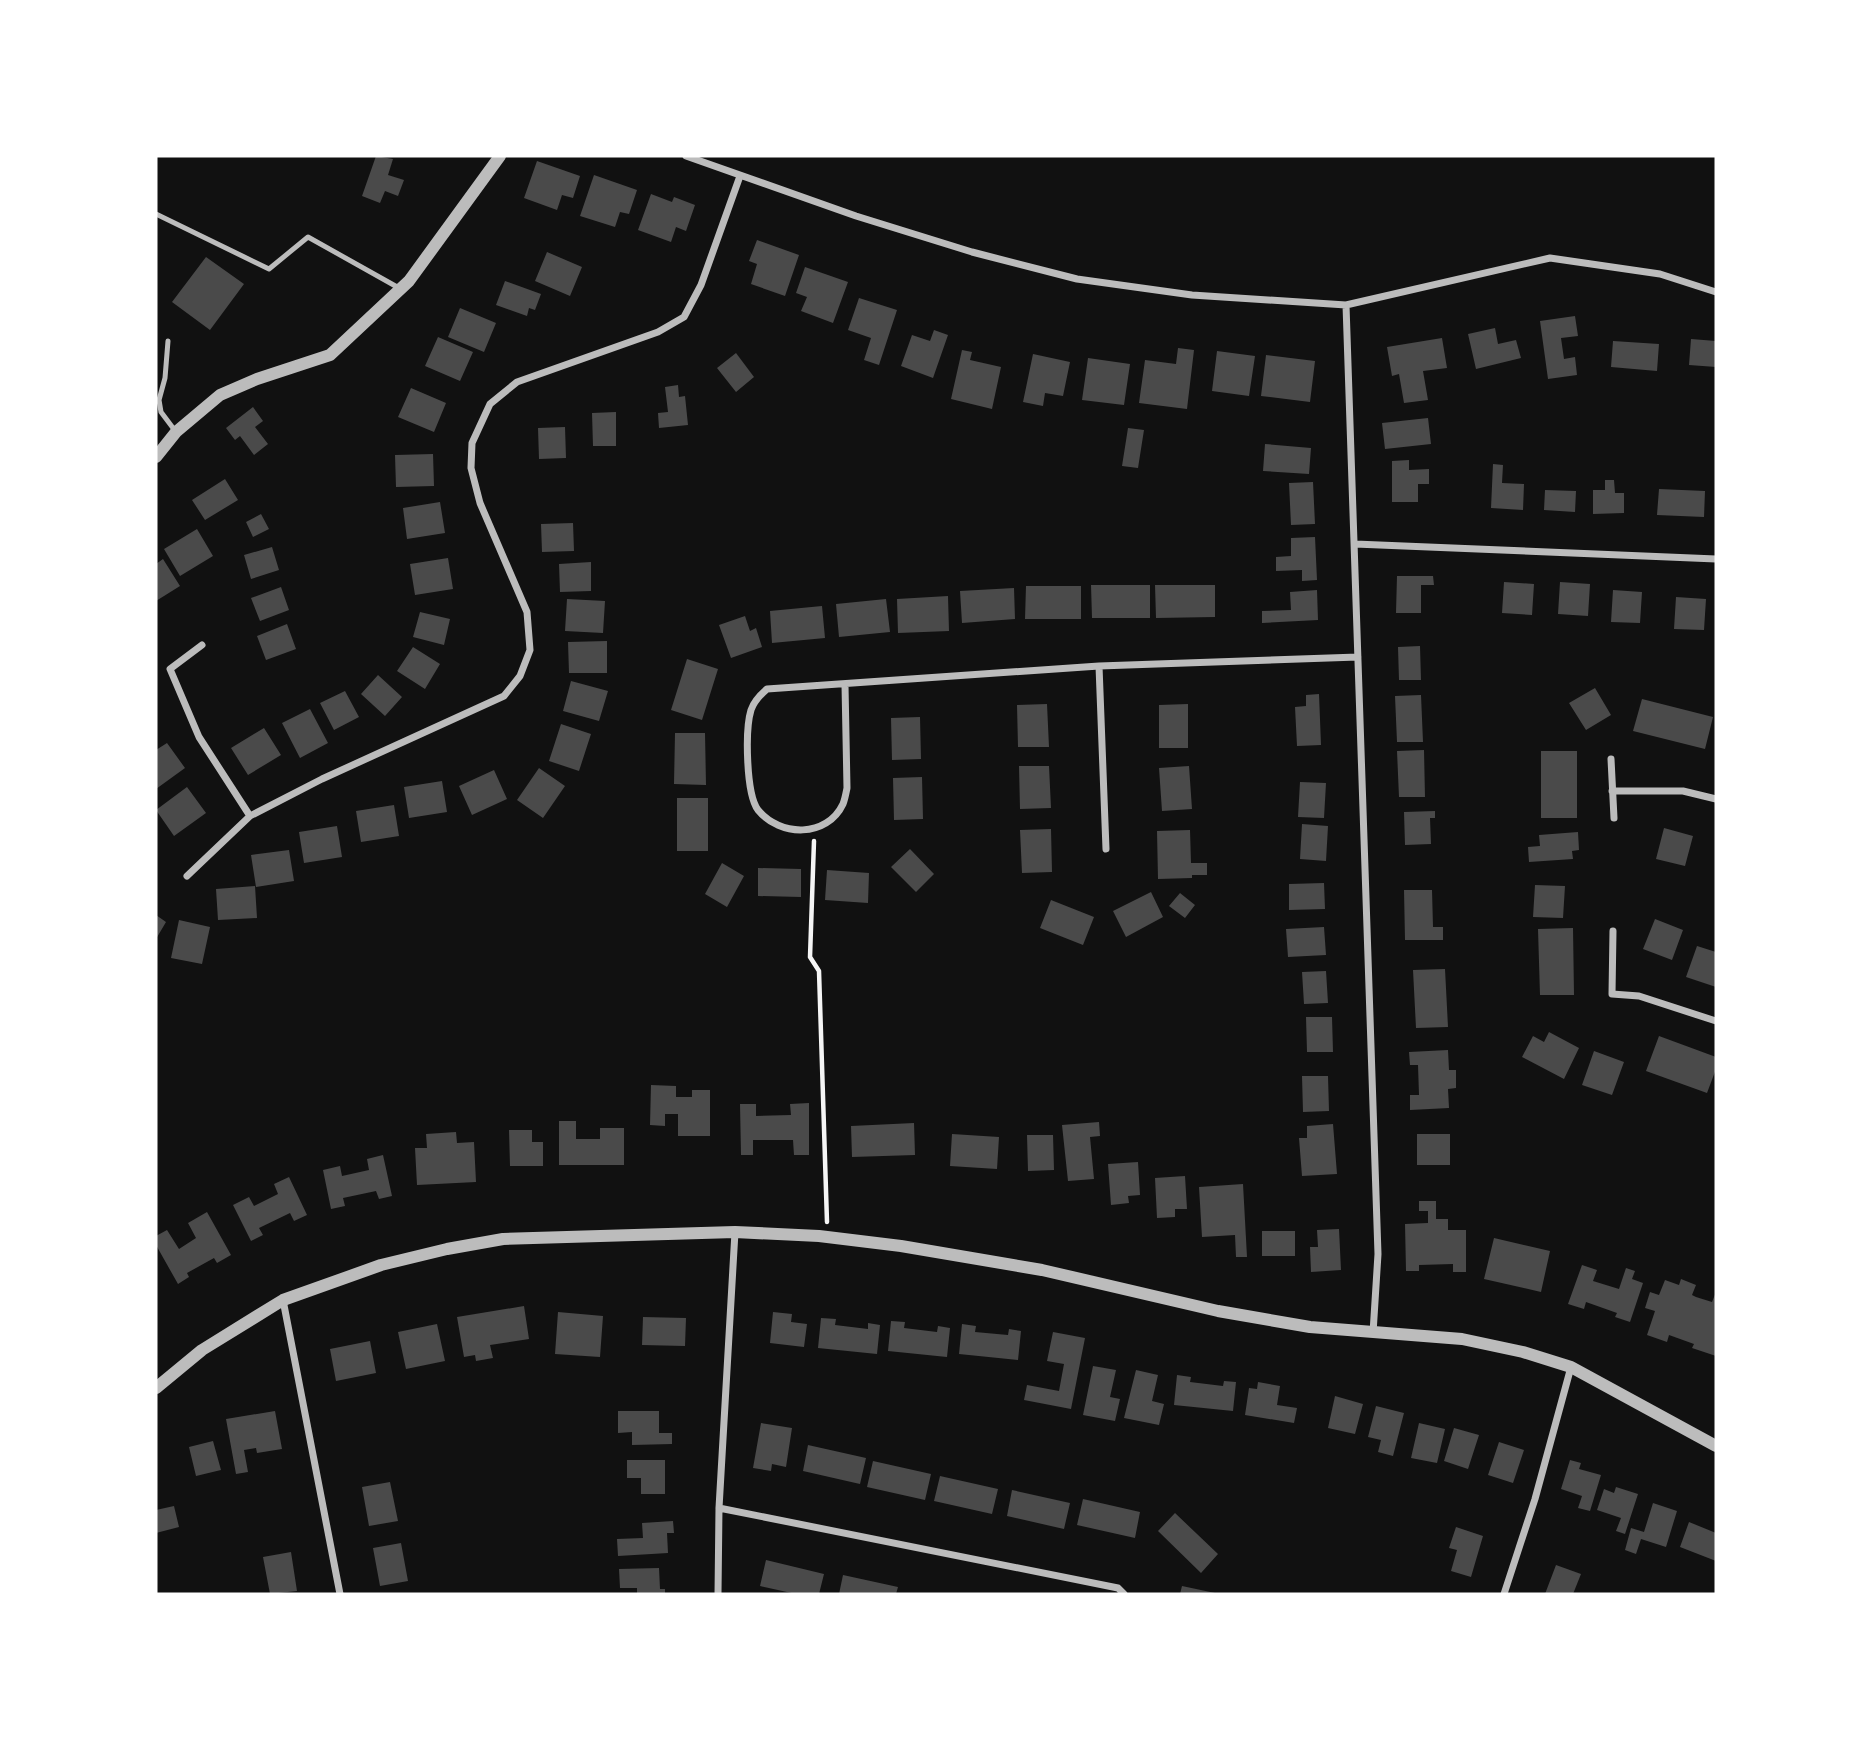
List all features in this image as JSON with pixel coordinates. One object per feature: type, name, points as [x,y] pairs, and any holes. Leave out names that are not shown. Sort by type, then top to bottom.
[{"type":"street","points":[[156,457],[176,432],[220,395],[257,379],[330,355],[401,289],[500,156]]},
{"type":"street","points":[[686,156],[972,252],[1077,279],[1192,295],[1346,305],[1550,258],[1660,274],[1716,292]]},
{"type":"street","points":[[187,876],[250,816],[322,779],[504,696],[520,676],[530,650],[527,612],[480,503],[471,468],[472,443],[491,404],[517,382],[658,332],[684,317],[701,285],[740,176]]},
{"type":"street","points":[[1346,305],[1378,1254],[1373,1334]]},
{"type":"street","points":[[1355,544],[1716,559]]},
{"type":"street","points":[[202,645],[170,668],[199,737],[250,816]]},
{"type":"street","points":[[845,685],[847,788],[843,804],[832,816],[814,828],[801,832],[768,821],[756,807],[751,788],[748,743],[751,709],[758,696],[767,689],[1099,666],[1359,657]]},
{"type":"street","points":[[1099,666],[1106,849]]},
{"type":"street","points":[[1611,759],[1614,818]]},
{"type":"street","points":[[1612,791],[1682,791],[1716,800]]},
{"type":"street","points":[[1613,931],[1612,994],[1639,996],[1716,1021]]},
{"type":"street","points":[[718,1594],[719,1508],[735,1232]]},
{"type":"street","points":[[156,1388],[202,1350],[283,1300],[381,1265],[503,1239],[735,1232],[827,1237],[901,1246],[1042,1270],[1218,1311],[1310,1327],[1462,1339],[1523,1352],[1571,1367],[1716,1446]]},
{"type":"street","points":[[283,1300],[340,1594]]},
{"type":"street","points":[[1504,1594],[1535,1499],[1571,1367]]},
{"type":"street","points":[[719,1508],[1118,1588],[1124,1594]]},
{"type":"lane","points":[[156,214],[269,269],[309,237],[401,289]]},
{"type":"lane","points":[[168,341],[165,379],[159,400],[161,412],[176,432]]},
{"type":"path","points":[[814,828],[810,957],[819,971],[827,1237]]},
{"type":"building","points":[[376,156],[393,159],[388,175],[404,180],[398,196],[385,191],[380,203],[362,196]]},
{"type":"building","points":[[537,161],[580,176],[573,198],[562,195],[557,210],[524,198]]},
{"type":"building","points":[[594,175],[637,190],[629,214],[620,212],[615,227],[580,216]]},
{"type":"building","points":[[651,194],[672,202],[674,197],[695,205],[686,231],[676,227],[671,242],[638,230]]},
{"type":"building","points":[[757,240],[799,255],[785,296],[751,284],[757,264],[749,261]]},
{"type":"building","points":[[547,252],[582,267],[570,296],[535,281]]},
{"type":"building","points":[[206,257],[244,284],[210,330],[172,302]]},
{"type":"building","points":[[805,267],[848,282],[833,323],[801,311],[807,297],[796,293]]},
{"type":"building","points":[[505,281],[541,294],[535,310],[529,308],[527,316],[496,305]]},
{"type":"building","points":[[859,298],[897,310],[879,365],[864,360],[871,338],[848,330]]},
{"type":"building","points":[[460,308],[496,323],[484,352],[448,337]]},
{"type":"building","points":[[1575,316],[1578,336],[1561,338],[1564,359],[1575,357],[1577,375],[1548,379],[1540,321]]},
{"type":"building","points":[[1495,328],[1498,344],[1516,340],[1521,358],[1476,369],[1468,334]]},
{"type":"building","points":[[934,330],[948,335],[933,378],[901,366],[912,335],[930,341]]},
{"type":"building","points":[[438,337],[473,352],[460,381],[425,366]]},
{"type":"building","points":[[1442,338],[1447,368],[1423,371],[1428,400],[1404,403],[1399,374],[1392,376],[1387,347]]},
{"type":"building","points":[[1691,339],[1716,341],[1716,367],[1689,365]]},
{"type":"building","points":[[1613,341],[1659,344],[1657,371],[1611,367]]},
{"type":"building","points":[[1178,348],[1194,350],[1187,409],[1139,403],[1145,360],[1176,364]]},
{"type":"building","points":[[962,350],[972,352],[970,360],[1001,367],[992,409],[951,399]]},
{"type":"building","points":[[1217,351],[1255,356],[1249,396],[1212,391]]},
{"type":"building","points":[[736,353],[754,377],[736,392],[717,368]]},
{"type":"building","points":[[1033,354],[1070,362],[1063,396],[1045,393],[1043,406],[1023,402]]},
{"type":"building","points":[[1266,355],[1315,361],[1310,402],[1261,396]]},
{"type":"building","points":[[1088,358],[1130,364],[1124,405],[1082,400]]},
{"type":"building","points":[[678,385],[679,397],[685,396],[688,425],[659,428],[658,413],[668,412],[665,387]]},
{"type":"building","points":[[411,388],[446,403],[434,432],[398,417]]},
{"type":"building","points":[[253,407],[263,421],[255,427],[268,444],[254,455],[240,436],[235,440],[226,428]]},
{"type":"building","points":[[616,412],[616,446],[593,446],[592,413]]},
{"type":"building","points":[[1428,418],[1431,444],[1385,449],[1382,423]]},
{"type":"building","points":[[565,427],[566,458],[539,459],[538,428]]},
{"type":"building","points":[[1128,428],[1144,430],[1138,468],[1122,466]]},
{"type":"building","points":[[1265,444],[1311,448],[1309,474],[1263,471]]},
{"type":"building","points":[[433,454],[434,486],[396,487],[395,455]]},
{"type":"building","points":[[1409,460],[1409,470],[1429,469],[1429,484],[1418,484],[1418,502],[1392,502],[1392,461]]},
{"type":"building","points":[[1493,464],[1503,465],[1502,483],[1524,484],[1523,510],[1491,508]]},
{"type":"building","points":[[225,479],[238,500],[205,520],[192,500]]},
{"type":"building","points":[[1605,480],[1614,480],[1615,493],[1624,493],[1624,513],[1593,514],[1593,490],[1605,490]]},
{"type":"building","points":[[1313,482],[1315,524],[1291,525],[1289,483]]},
{"type":"building","points":[[1659,489],[1705,491],[1704,517],[1657,515]]},
{"type":"building","points":[[1545,490],[1576,491],[1575,512],[1544,510]]},
{"type":"building","points":[[440,502],[445,533],[407,539],[403,508]]},
{"type":"building","points":[[261,514],[269,529],[253,537],[246,522]]},
{"type":"building","points":[[573,523],[574,551],[542,552],[541,524]]},
{"type":"building","points":[[197,529],[213,556],[180,576],[164,549]]},
{"type":"building","points":[[1315,537],[1317,580],[1302,581],[1302,570],[1276,571],[1276,557],[1291,556],[1291,538]]},
{"type":"building","points":[[272,547],[279,570],[251,579],[244,555]]},
{"type":"building","points":[[448,558],[453,589],[415,595],[410,564]]},
{"type":"building","points":[[163,559],[180,586],[156,601],[156,564]]},
{"type":"building","points":[[591,562],[591,591],[560,592],[559,564]]},
{"type":"building","points":[[1397,576],[1433,576],[1434,585],[1421,585],[1421,613],[1396,613]]},
{"type":"building","points":[[1504,582],[1534,584],[1532,615],[1502,613]]},
{"type":"building","points":[[1560,582],[1590,584],[1588,616],[1558,614]]},
{"type":"building","points":[[1091,585],[1150,585],[1150,618],[1092,618]]},
{"type":"building","points":[[1155,585],[1215,585],[1215,617],[1156,618]]},
{"type":"building","points":[[1026,586],[1081,586],[1081,619],[1025,619]]},
{"type":"building","points":[[281,587],[289,610],[260,621],[251,598]]},
{"type":"building","points":[[1014,588],[1015,619],[962,623],[960,591]]},
{"type":"building","points":[[1317,590],[1318,620],[1262,623],[1262,611],[1291,610],[1290,592]]},
{"type":"building","points":[[1613,590],[1642,592],[1640,623],[1611,622]]},
{"type":"building","points":[[948,596],[949,631],[898,633],[897,599]]},
{"type":"building","points":[[1676,597],[1706,599],[1704,630],[1674,629]]},
{"type":"building","points":[[567,599],[605,601],[603,633],[565,631]]},
{"type":"building","points":[[886,599],[890,632],[839,637],[836,604]]},
{"type":"building","points":[[822,606],[825,638],[772,643],[770,611]]},
{"type":"building","points":[[420,612],[450,619],[444,645],[413,637]]},
{"type":"building","points":[[745,616],[750,631],[756,628],[762,647],[731,658],[719,625]]},
{"type":"building","points":[[287,624],[296,649],[266,660],[257,636]]},
{"type":"building","points":[[607,641],[607,673],[569,673],[568,642]]},
{"type":"building","points":[[1420,646],[1421,680],[1399,680],[1398,647]]},
{"type":"building","points":[[413,647],[440,664],[425,689],[397,671]]},
{"type":"building","points":[[687,659],[718,669],[702,720],[671,710]]},
{"type":"building","points":[[378,675],[402,697],[385,716],[361,694]]},
{"type":"building","points":[[571,681],[608,691],[599,721],[563,711]]},
{"type":"building","points":[[1595,688],[1611,715],[1586,730],[1569,703]]},
{"type":"building","points":[[345,691],[359,717],[334,730],[320,703]]},
{"type":"building","points":[[1319,694],[1321,745],[1297,746],[1295,707],[1306,706],[1306,695]]},
{"type":"building","points":[[1421,695],[1423,742],[1397,742],[1395,696]]},
{"type":"building","points":[[1642,699],[1713,717],[1705,749],[1633,731]]},
{"type":"building","points":[[1047,704],[1049,747],[1018,747],[1017,705]]},
{"type":"building","points":[[1188,704],[1188,748],[1159,748],[1159,705]]},
{"type":"building","points":[[310,709],[328,743],[300,758],[282,723]]},
{"type":"building","points":[[920,717],[921,759],[892,760],[891,718]]},
{"type":"building","points":[[561,724],[591,734],[579,771],[549,761]]},
{"type":"building","points":[[264,728],[281,755],[248,775],[231,748]]},
{"type":"building","points":[[675,733],[705,733],[706,785],[674,784]]},
{"type":"building","points":[[167,743],[185,768],[156,789],[156,750]]},
{"type":"building","points":[[1424,750],[1425,797],[1399,797],[1397,751]]},
{"type":"building","points":[[1541,751],[1577,751],[1577,818],[1541,818]]},
{"type":"building","points":[[1019,766],[1049,766],[1051,808],[1020,809]]},
{"type":"building","points":[[1189,766],[1192,809],[1162,811],[1159,768]]},
{"type":"building","points":[[539,768],[565,786],[543,818],[517,800]]},
{"type":"building","points":[[494,770],[507,799],[472,815],[459,786]]},
{"type":"building","points":[[922,777],[923,819],[894,820],[893,778]]},
{"type":"building","points":[[442,781],[447,812],[409,818],[404,787]]},
{"type":"building","points":[[1300,782],[1326,783],[1324,818],[1298,817]]},
{"type":"building","points":[[187,787],[206,813],[174,836],[156,810]]},
{"type":"building","points":[[677,798],[708,798],[708,851],[677,851]]},
{"type":"building","points":[[394,805],[399,836],[361,842],[356,811]]},
{"type":"building","points":[[1435,811],[1435,818],[1430,818],[1431,844],[1405,845],[1404,812]]},
{"type":"building","points":[[1302,824],[1328,826],[1326,861],[1300,859]]},
{"type":"building","points":[[337,826],[342,857],[304,863],[299,832]]},
{"type":"building","points":[[1664,828],[1693,836],[1685,866],[1656,859]]},
{"type":"building","points":[[1051,829],[1052,872],[1022,873],[1020,830]]},
{"type":"building","points":[[1190,830],[1191,863],[1207,863],[1207,875],[1158,879],[1157,831]]},
{"type":"building","points":[[1578,832],[1579,850],[1572,851],[1573,859],[1529,862],[1528,847],[1540,846],[1539,835]]},
{"type":"building","points":[[910,849],[934,874],[916,892],[891,867]]},
{"type":"building","points":[[289,850],[294,881],[256,887],[251,855]]},
{"type":"building","points":[[722,863],[744,876],[727,907],[705,894]]},
{"type":"building","points":[[758,868],[801,869],[801,897],[758,896]]},
{"type":"building","points":[[827,870],[869,873],[868,903],[825,900]]},
{"type":"building","points":[[1324,883],[1325,909],[1289,910],[1289,884]]},
{"type":"building","points":[[1535,885],[1565,886],[1563,918],[1533,917]]},
{"type":"building","points":[[255,886],[257,918],[218,920],[216,889]]},
{"type":"building","points":[[1404,890],[1432,890],[1433,927],[1443,927],[1443,940],[1405,940]]},
{"type":"building","points":[[1151,892],[1163,917],[1126,937],[1113,911]]},
{"type":"building","points":[[1180,893],[1195,905],[1185,918],[1169,906]]},
{"type":"building","points":[[1051,900],[1094,917],[1083,945],[1040,928]]},
{"type":"building","points":[[156,915],[166,922],[156,939]]},
{"type":"building","points":[[1655,919],[1683,930],[1672,960],[1643,949]]},
{"type":"building","points":[[179,920],[210,927],[202,964],[171,958]]},
{"type":"building","points":[[1324,927],[1326,955],[1288,957],[1286,929]]},
{"type":"building","points":[[1573,928],[1574,995],[1540,995],[1538,929]]},
{"type":"building","points":[[1697,946],[1716,952],[1716,987],[1686,977]]},
{"type":"building","points":[[1445,969],[1448,1027],[1416,1028],[1413,970]]},
{"type":"building","points":[[1326,971],[1328,1003],[1304,1004],[1302,972]]},
{"type":"building","points":[[1306,1017],[1332,1017],[1333,1052],[1307,1052]]},
{"type":"building","points":[[1549,1032],[1579,1048],[1564,1079],[1522,1057],[1533,1036],[1544,1042]]},
{"type":"building","points":[[1659,1036],[1716,1057],[1716,1069],[1707,1093],[1646,1071]]},
{"type":"building","points":[[1448,1050],[1449,1070],[1456,1070],[1456,1088],[1448,1089],[1449,1108],[1410,1110],[1410,1095],[1419,1095],[1418,1065],[1410,1065],[1409,1052]]},
{"type":"building","points":[[1594,1051],[1624,1062],[1612,1095],[1582,1085]]},
{"type":"building","points":[[1302,1076],[1328,1076],[1329,1111],[1303,1112]]},
{"type":"building","points":[[651,1085],[676,1086],[676,1097],[692,1097],[692,1090],[710,1090],[710,1136],[678,1136],[678,1114],[665,1114],[665,1126],[650,1125]]},
{"type":"building","points":[[809,1103],[809,1155],[794,1155],[793,1140],[753,1140],[753,1155],[741,1155],[740,1104],[756,1104],[756,1116],[791,1115],[790,1104]]},
{"type":"building","points":[[559,1121],[576,1121],[576,1139],[600,1139],[600,1128],[624,1128],[624,1165],[559,1165]]},
{"type":"building","points":[[1099,1122],[1100,1136],[1090,1137],[1094,1179],[1068,1181],[1062,1125]]},
{"type":"building","points":[[914,1123],[915,1155],[852,1157],[851,1126]]},
{"type":"building","points":[[1333,1124],[1337,1174],[1302,1176],[1299,1138],[1307,1138],[1307,1126]]},
{"type":"building","points":[[509,1130],[532,1130],[532,1142],[543,1142],[543,1166],[510,1166]]},
{"type":"building","points":[[456,1132],[457,1143],[474,1142],[476,1182],[417,1185],[415,1148],[427,1148],[426,1134]]},
{"type":"building","points":[[952,1134],[999,1137],[997,1169],[950,1166]]},
{"type":"building","points":[[1417,1134],[1450,1134],[1450,1165],[1417,1165]]},
{"type":"building","points":[[1027,1135],[1053,1135],[1054,1170],[1028,1171]]},
{"type":"building","points":[[383,1155],[392,1196],[379,1199],[376,1191],[343,1198],[345,1206],[331,1209],[323,1170],[340,1166],[342,1176],[369,1170],[367,1159]]},
{"type":"building","points":[[1138,1162],[1140,1195],[1128,1196],[1129,1203],[1111,1205],[1108,1164]]},
{"type":"building","points":[[1185,1176],[1187,1209],[1175,1209],[1175,1217],[1157,1218],[1155,1178]]},
{"type":"building","points":[[289,1177],[307,1215],[294,1221],[290,1213],[259,1228],[263,1235],[251,1241],[233,1205],[249,1197],[254,1206],[278,1194],[274,1184]]},
{"type":"building","points":[[1243,1184],[1247,1257],[1236,1257],[1235,1235],[1202,1237],[1199,1187]]},
{"type":"building","points":[[1419,1201],[1436,1201],[1436,1219],[1448,1219],[1448,1230],[1466,1230],[1466,1272],[1453,1272],[1453,1264],[1419,1265],[1419,1271],[1406,1271],[1405,1224],[1428,1223],[1428,1211],[1419,1211]]},
{"type":"building","points":[[207,1212],[231,1255],[217,1263],[214,1258],[187,1273],[189,1277],[178,1284],[156,1245],[156,1236],[167,1230],[179,1249],[196,1238],[188,1223]]},
{"type":"building","points":[[1339,1229],[1341,1270],[1311,1272],[1310,1247],[1318,1247],[1317,1230]]},
{"type":"building","points":[[1262,1231],[1295,1231],[1295,1256],[1262,1256]]},
{"type":"building","points":[[1494,1238],[1550,1251],[1541,1292],[1484,1279]]},
{"type":"building","points":[[1582,1265],[1597,1270],[1593,1281],[1619,1289],[1626,1268],[1635,1271],[1632,1279],[1643,1283],[1630,1322],[1615,1317],[1617,1313],[1586,1302],[1584,1309],[1568,1304]]},
{"type":"building","points":[[1681,1279],[1696,1285],[1692,1295],[1696,1297],[1712,1302],[1716,1292],[1716,1356],[1692,1348],[1694,1344],[1669,1335],[1667,1342],[1647,1335],[1655,1311],[1645,1308],[1650,1292],[1659,1295],[1665,1280],[1679,1285]]},
{"type":"building","points":[[524,1306],[529,1339],[490,1345],[493,1358],[476,1361],[475,1355],[464,1357],[457,1317]]},
{"type":"building","points":[[558,1312],[603,1316],[600,1357],[555,1354]]},
{"type":"building","points":[[773,1312],[792,1314],[791,1322],[807,1324],[804,1347],[770,1343]]},
{"type":"building","points":[[643,1317],[686,1318],[685,1346],[642,1345]]},
{"type":"building","points":[[821,1318],[836,1319],[835,1325],[868,1329],[868,1323],[880,1325],[877,1354],[818,1348]]},
{"type":"building","points":[[891,1321],[905,1322],[904,1328],[937,1332],[938,1326],[950,1328],[947,1357],[888,1351]]},
{"type":"building","points":[[437,1324],[445,1361],[406,1369],[398,1332]]},
{"type":"building","points":[[962,1324],[976,1326],[975,1332],[1008,1335],[1009,1329],[1021,1331],[1018,1360],[959,1354]]},
{"type":"building","points":[[1053,1332],[1085,1338],[1071,1409],[1024,1400],[1027,1385],[1059,1391],[1064,1364],[1047,1361]]},
{"type":"building","points":[[370,1341],[376,1373],[336,1381],[330,1349]]},
{"type":"building","points":[[1093,1366],[1116,1370],[1110,1397],[1120,1399],[1115,1421],[1083,1415]]},
{"type":"building","points":[[1136,1370],[1158,1375],[1152,1401],[1164,1404],[1159,1425],[1124,1418]]},
{"type":"building","points":[[1177,1375],[1191,1377],[1190,1382],[1223,1386],[1224,1381],[1236,1382],[1233,1411],[1174,1405]]},
{"type":"building","points":[[1258,1382],[1280,1386],[1277,1405],[1297,1408],[1294,1423],[1245,1415],[1249,1388],[1257,1389]]},
{"type":"building","points":[[1335,1396],[1363,1404],[1355,1434],[1328,1428]]},
{"type":"building","points":[[1376,1406],[1404,1413],[1393,1456],[1378,1452],[1381,1440],[1368,1437]]},
{"type":"building","points":[[275,1411],[282,1449],[257,1453],[256,1448],[244,1450],[248,1472],[236,1474],[226,1419]]},
{"type":"building","points":[[618,1411],[659,1411],[659,1433],[672,1433],[672,1444],[632,1445],[632,1432],[618,1433]]},
{"type":"building","points":[[761,1423],[792,1428],[786,1467],[772,1464],[771,1471],[753,1468]]},
{"type":"building","points":[[1419,1423],[1445,1429],[1437,1463],[1411,1458]]},
{"type":"building","points":[[1454,1428],[1479,1435],[1468,1469],[1444,1461]]},
{"type":"building","points":[[213,1441],[221,1470],[196,1476],[189,1447]]},
{"type":"building","points":[[1499,1442],[1524,1450],[1513,1483],[1488,1475]]},
{"type":"building","points":[[808,1445],[866,1458],[860,1484],[803,1471]]},
{"type":"building","points":[[627,1460],[665,1460],[665,1494],[641,1494],[641,1478],[627,1478]]},
{"type":"building","points":[[1570,1460],[1581,1463],[1579,1469],[1601,1475],[1590,1511],[1578,1508],[1582,1496],[1561,1489]]},
{"type":"building","points":[[873,1461],[931,1474],[925,1500],[867,1487]]},
{"type":"building","points":[[940,1476],[998,1489],[992,1514],[934,1501]]},
{"type":"building","points":[[390,1482],[398,1521],[369,1526],[362,1487]]},
{"type":"building","points":[[1616,1487],[1638,1494],[1625,1534],[1616,1531],[1621,1518],[1597,1510],[1604,1489],[1614,1493]]},
{"type":"building","points":[[1012,1490],[1070,1503],[1064,1529],[1007,1516]]},
{"type":"building","points":[[1083,1499],[1140,1512],[1135,1538],[1077,1525]]},
{"type":"building","points":[[1653,1503],[1677,1511],[1666,1547],[1641,1539],[1636,1554],[1625,1550],[1631,1528],[1644,1532]]},
{"type":"building","points":[[174,1506],[179,1527],[156,1533],[156,1510]]},
{"type":"building","points":[[1175,1513],[1218,1554],[1201,1573],[1158,1531]]},
{"type":"building","points":[[673,1521],[674,1533],[667,1533],[668,1553],[618,1556],[617,1539],[643,1538],[642,1523]]},
{"type":"building","points":[[1689,1522],[1716,1533],[1716,1561],[1680,1547]]},
{"type":"building","points":[[1456,1527],[1483,1536],[1471,1577],[1451,1571],[1457,1550],[1449,1548]]},
{"type":"building","points":[[401,1543],[408,1581],[380,1586],[373,1548]]},
{"type":"building","points":[[291,1552],[297,1591],[270,1594],[263,1557]]},
{"type":"building","points":[[766,1560],[824,1574],[819,1594],[796,1594],[760,1586]]},
{"type":"building","points":[[1556,1565],[1581,1574],[1573,1594],[1545,1594]]},
{"type":"building","points":[[659,1568],[660,1589],[665,1589],[665,1594],[637,1594],[637,1588],[620,1588],[619,1569]]},
{"type":"building","points":[[843,1575],[898,1587],[896,1594],[839,1594]]},
{"type":"building","points":[[1182,1586],[1215,1593],[1180,1594]]}]
